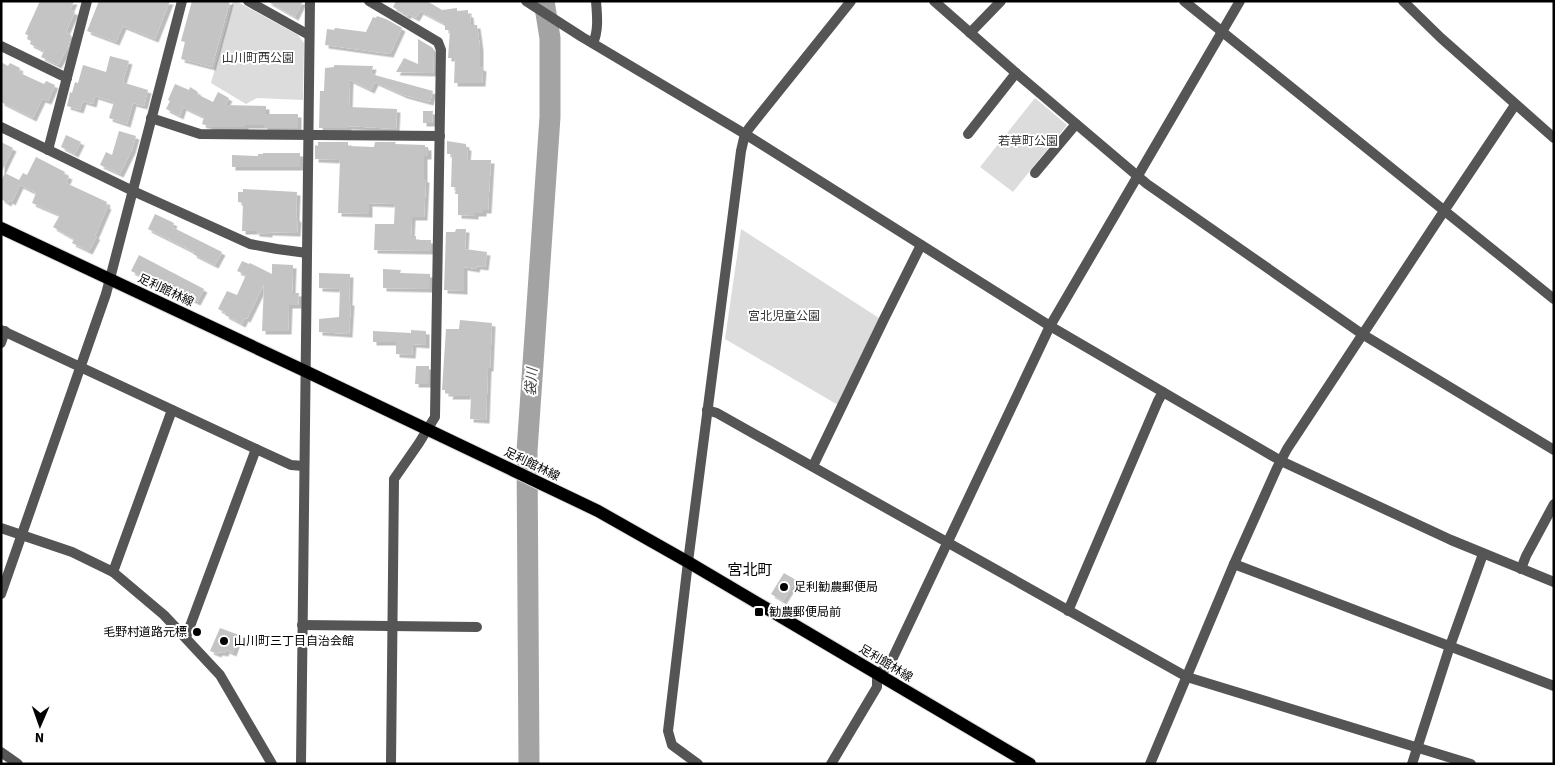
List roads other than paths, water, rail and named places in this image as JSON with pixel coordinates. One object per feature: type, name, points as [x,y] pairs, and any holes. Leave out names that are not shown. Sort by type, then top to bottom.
[{"type":"main road","name":"足利館林線","points":[[1,228],[598,511],[1030,764]]},
{"type":"street","points":[[48,150],[87,1]]},
{"type":"street","points":[[1,594],[110,279],[182,1]]},
{"type":"street","points":[[248,1],[309,35]]},
{"type":"street","points":[[301,764],[310,1]]},
{"type":"street","points":[[369,1],[438,42],[441,50],[435,417],[394,479],[391,764]]},
{"type":"street","points":[[526,1],[582,37],[745,134],[1050,326],[1281,461],[1483,554],[1554,582]]},
{"type":"street","points":[[593,43],[597,29],[596,1]]},
{"type":"street","points":[[698,764],[672,745],[668,731],[741,151],[745,134],[851,1]]},
{"type":"street","points":[[934,1],[1138,177],[1362,334],[1554,450]]},
{"type":"street","points":[[970,33],[1000,1]]},
{"type":"street","points":[[1184,1],[1554,299]]},
{"type":"street","points":[[831,764],[877,687],[877,674],[889,666],[1050,326],[1240,1]]},
{"type":"street","points":[[1403,1],[1441,38],[1554,138]]},
{"type":"street","points":[[1,46],[67,78]]},
{"type":"street","points":[[968,134],[1016,73]]},
{"type":"street","points":[[1150,764],[1234,564],[1287,449],[1516,105]]},
{"type":"street","points":[[152,118],[200,134],[440,136]]},
{"type":"street","points":[[1035,173],[1076,124]]},
{"type":"street","points":[[1,127],[133,191],[250,244],[277,250],[306,253]]},
{"type":"street","points":[[813,466],[921,245]]},
{"type":"street","points":[[1,343],[3,331],[291,465],[304,466]]},
{"type":"street","points":[[1068,611],[1163,392]]},
{"type":"street","points":[[113,572],[172,410]]},
{"type":"street","points":[[707,410],[717,413],[813,466],[1187,677],[1471,764]]},
{"type":"street","points":[[186,637],[256,449]]},
{"type":"street","points":[[1521,569],[1554,504]]},
{"type":"street","points":[[1,528],[72,552],[113,572],[164,615],[220,675],[272,764]]},
{"type":"street","points":[[1412,764],[1450,646],[1483,554]]},
{"type":"street","points":[[1234,564],[1554,686]]},
{"type":"street","points":[[302,625],[478,627]]},
{"type":"street","points":[[1,752],[18,764]]},
{"type":"waterway","name":"袋川","points":[[529,764],[527,451],[550,117],[550,38],[544,1]]},
{"type":"place","name":"足利勧農郵便局","points":[[784,587]]},
{"type":"place","name":"勧農郵便局前","points":[[759,612]]},
{"type":"place","name":"毛野村道路元標","points":[[197,632]]},
{"type":"place","name":"山川町三丁目自治会館","points":[[224,641]]},
{"type":"district","name":"宮北町","points":[[750,570]]},
{"type":"park label","name":"山川町西公園","points":[[258,58]]},
{"type":"park label","name":"若草町公園","points":[[1028,141]]},
{"type":"park label","name":"宮北児童公園","points":[[784,316]]}]
